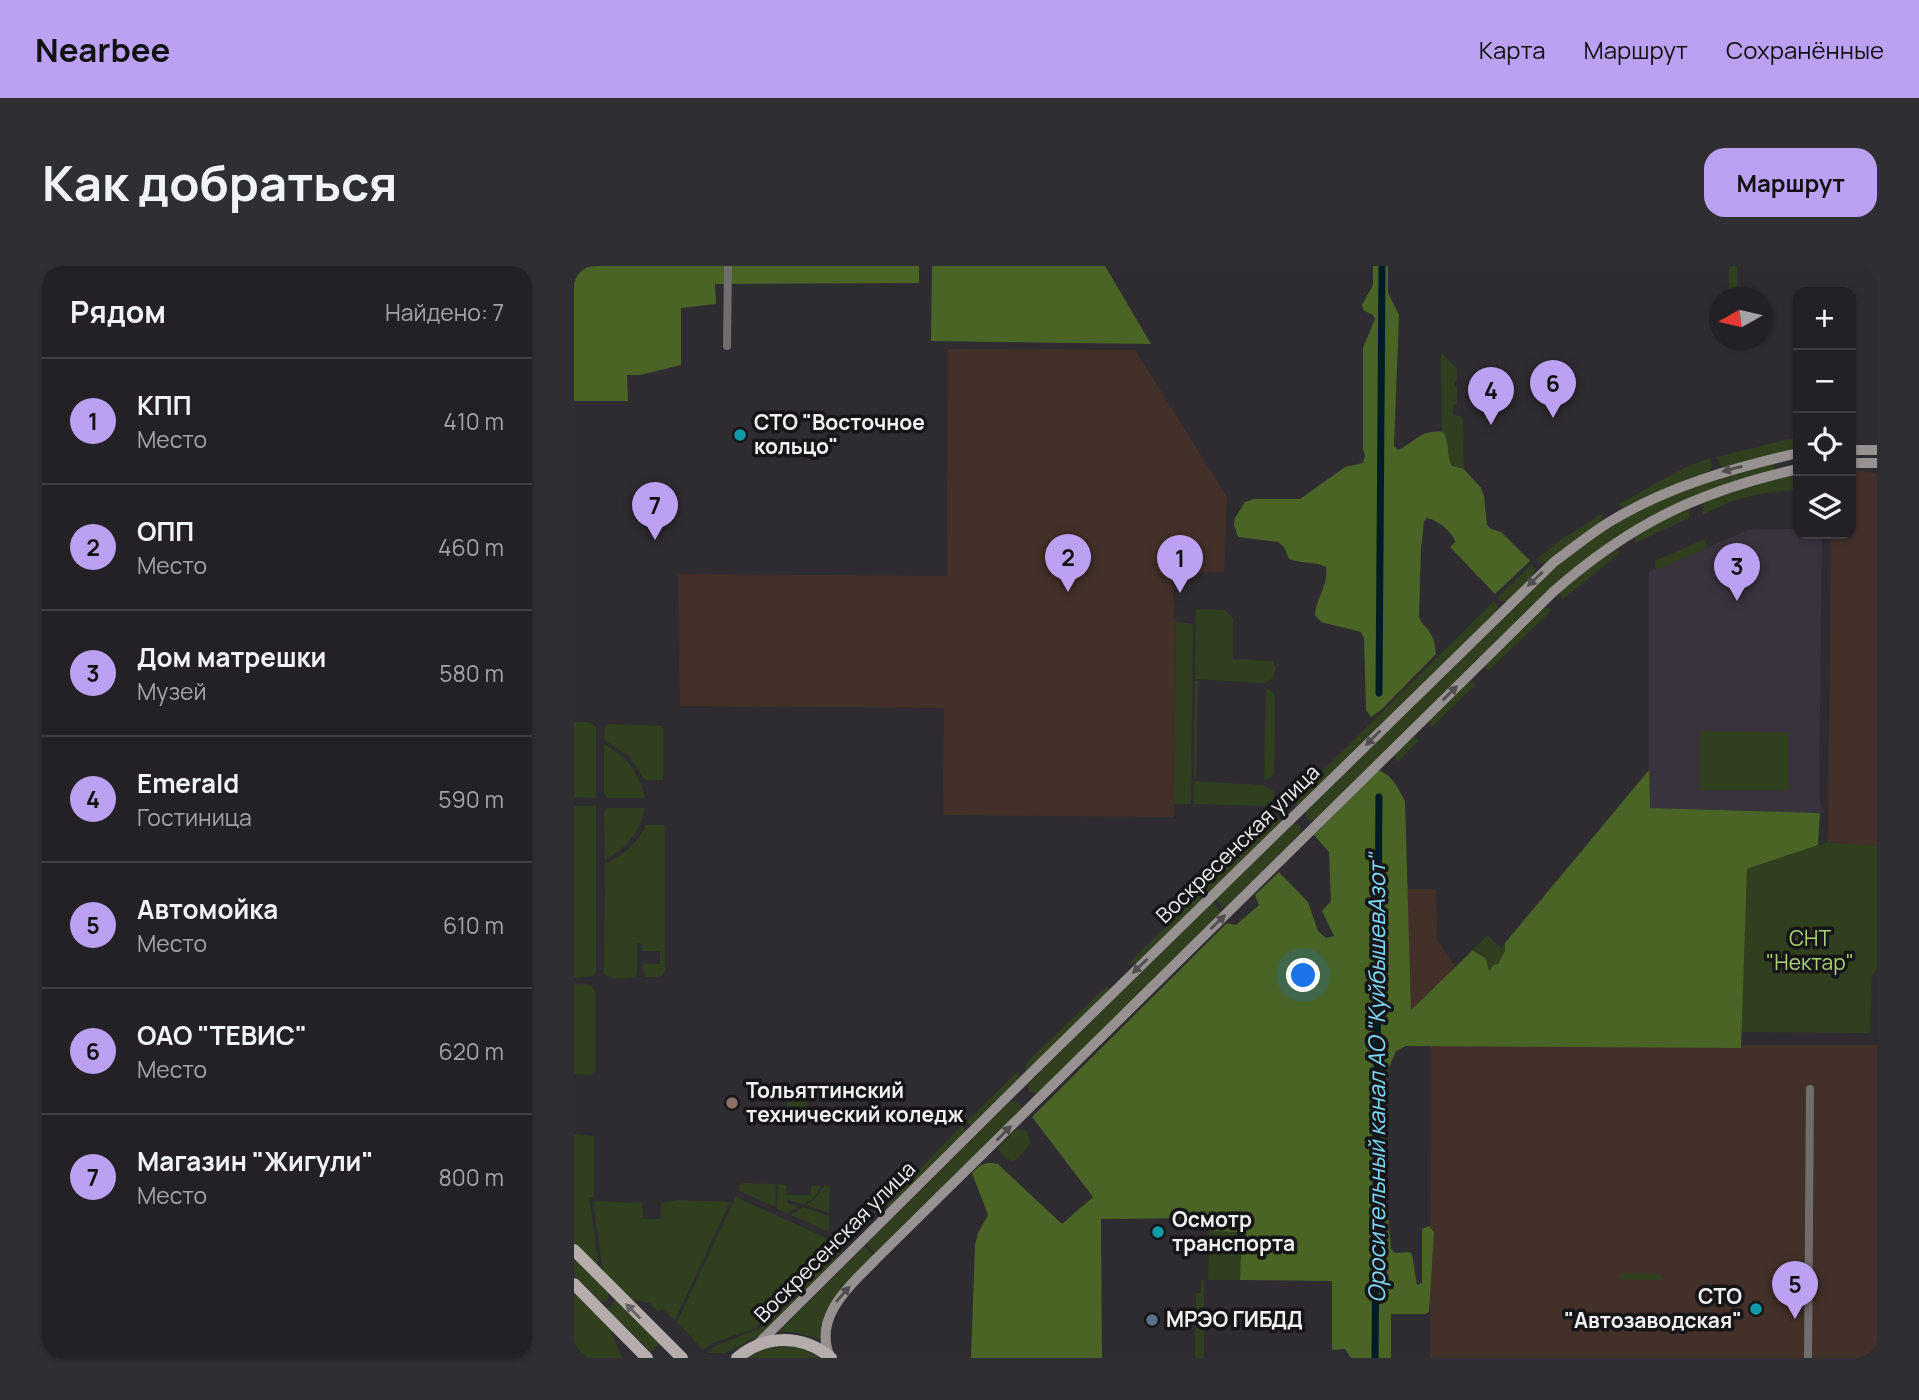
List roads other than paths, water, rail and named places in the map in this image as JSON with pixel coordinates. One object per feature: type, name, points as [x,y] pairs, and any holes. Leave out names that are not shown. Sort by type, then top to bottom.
[{"type":"main road","points":[[1856,450],[1877,450]]},
{"type":"main road","name":"Воскресенская улица","points":[[758,1344],[1554,562],[1610,522],[1674,489],[1716,473],[1793,455]]},
{"type":"main road","points":[[1769,460],[1779,464],[1772,475]]},
{"type":"main road","points":[[1856,463],[1877,463]]},
{"type":"main road","name":"Воскресенская улица","points":[[831,1357],[827,1350],[825,1328],[830,1313],[841,1296],[1545,600],[1593,557],[1619,539],[1690,502],[1728,487],[1793,469]]},
{"type":"main road","points":[[1293,817],[1309,832]]},
{"type":"main road","points":[[1013,1091],[1030,1107]]},
{"type":"main road","points":[[574,1250],[682,1358]]},
{"type":"main road","points":[[574,1284],[647,1358]]},
{"type":"main road","points":[[597,1307],[611,1302],[612,1290]]},
{"type":"main road","points":[[737,1358],[758,1344],[774,1340],[794,1340],[831,1357]]},
{"type":"street","points":[[727,346],[728,266]]},
{"type":"street","points":[[1808,1358],[1810,1089]]},
{"type":"waterway","name":"Оросительный канал АО \"КуйбышевАзот\"","points":[[1379,693],[1382,266]]},
{"type":"waterway","name":"Оросительный канал АО \"КуйбышевАзот\"","points":[[1375,1358],[1379,797]]},
{"type":"place","name":"ОАО \"ТЕВИС\"","points":[[1553,418]]},
{"type":"place","name":"Emerald","points":[[1491,425]]},
{"type":"place","name":"СТО \"Восточное кольцо\"","points":[[740,435]]},
{"type":"place","name":"Магазин \"Жигули\"","points":[[655,540]]},
{"type":"place","name":"ОПП","points":[[1068,592]]},
{"type":"place","name":"КПП","points":[[1180,593]]},
{"type":"place","name":"Дом матрешки","points":[[1737,601]]},
{"type":"place","name":"Тольяттинский технический коледж","points":[[732,1103]]},
{"type":"place","name":"Осмотр транспорта","points":[[1158,1232]]},
{"type":"place","name":"СТО \"Автозаводская\"","points":[[1756,1309]]},
{"type":"place","name":"Автомойка","points":[[1795,1319]]},
{"type":"place","name":"МРЭО ГИБДД","points":[[1152,1320]]},
{"type":"park label","name":"СНТ \"Нектар\"","points":[[1810,951]]}]
